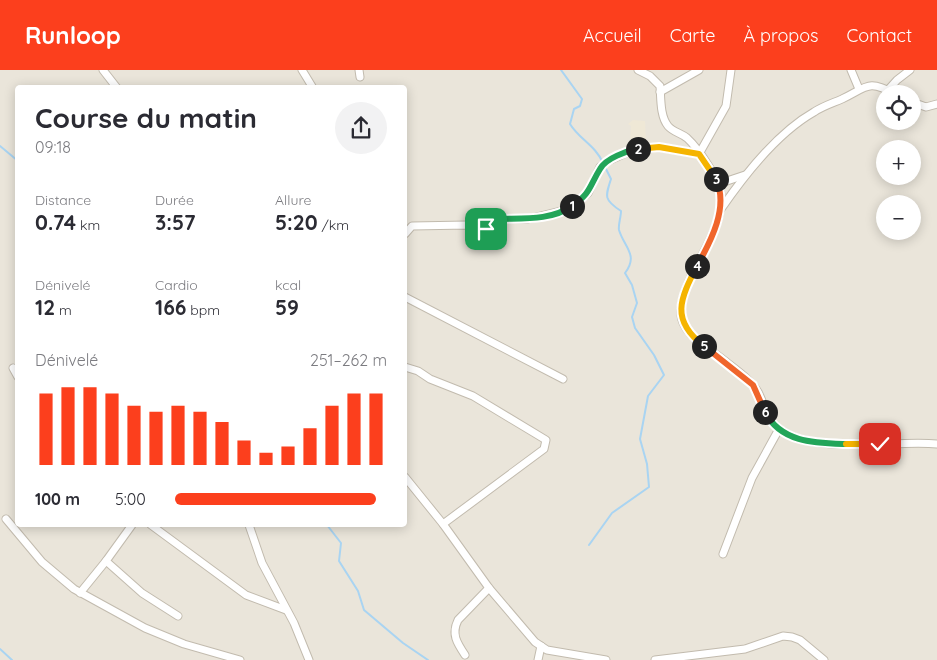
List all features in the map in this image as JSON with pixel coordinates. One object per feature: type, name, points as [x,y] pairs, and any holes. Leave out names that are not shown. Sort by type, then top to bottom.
[{"type":"street","points":[[103,70],[115,85]]},
{"type":"street","points":[[302,70],[311,85]]},
{"type":"street","points":[[638,70],[656,82],[660,92],[662,109],[669,128],[689,140],[712,172],[721,195],[720,210]]},
{"type":"street","points":[[660,92],[699,70]]},
{"type":"street","points":[[852,70],[859,89]]},
{"type":"street","points":[[895,85],[897,80],[910,70]]},
{"type":"street","points":[[699,154],[726,106],[727,91],[732,71]]},
{"type":"street","points":[[876,86],[859,89],[815,111],[799,122],[745,175],[720,210],[705,251],[688,283],[681,310],[681,319],[691,334],[753,385],[766,414],[779,429],[792,438],[822,443],[937,444]]},
{"type":"street","points":[[921,105],[926,107],[937,104]]},
{"type":"street","points":[[407,232],[412,226],[467,226],[486,229],[490,228],[498,219],[528,218],[569,209],[588,194],[600,167],[612,159],[633,150],[659,147],[699,154]]},
{"type":"street","points":[[718,184],[745,175]]},
{"type":"street","points":[[407,298],[563,379]]},
{"type":"street","points":[[13,368],[15,372]]},
{"type":"street","points":[[407,368],[472,396],[546,440],[544,449],[443,524]]},
{"type":"street","points":[[722,554],[754,472],[779,429]]},
{"type":"street","points":[[407,479],[443,524],[489,588],[541,646],[547,650],[606,660]]},
{"type":"street","points":[[6,519],[42,562],[80,593],[145,628],[184,644],[240,660]]},
{"type":"street","points":[[80,593],[131,527]]},
{"type":"street","points":[[250,527],[262,563],[294,623],[309,660]]},
{"type":"street","points":[[161,528],[206,567],[246,595],[286,610]]},
{"type":"street","points":[[106,561],[142,593],[178,616]]},
{"type":"street","points":[[465,656],[456,641],[455,626],[458,620],[489,588]]},
{"type":"street","points":[[655,660],[684,655],[745,650],[783,636],[792,636],[800,640],[824,660]]},
{"type":"street","points":[[538,660],[541,646]]},
{"type":"shaded area","points":[[0,70],[937,70],[937,660],[0,660]]},
{"type":"shaded area","points":[[633,120],[645,121],[646,143],[630,142],[631,126],[628,124]]},
{"type":"waterway","points":[[561,70],[582,99],[580,106],[574,109],[570,124],[596,152],[603,163]]},
{"type":"waterway","points":[[0,146],[15,158]]},
{"type":"waterway","points":[[589,545],[612,513],[649,487],[647,464],[640,439],[648,396],[664,375],[654,355],[635,328],[632,317],[637,303],[632,285],[625,273],[629,267],[631,256],[619,230],[621,211],[611,204],[607,198],[611,179],[605,167]]},
{"type":"waterway","points":[[329,527],[341,543],[339,561],[358,591],[364,610],[403,643],[428,660]]},
{"type":"waterway","points":[[0,649],[12,660]]},
{"type":"route","points":[[486,229],[494,225],[498,219],[528,218],[569,209],[588,194],[600,167],[617,156],[633,150],[659,147],[699,154],[718,184],[721,195],[720,210],[705,251],[688,283],[683,299],[681,319],[691,334],[753,385],[766,414],[779,429],[792,438],[822,443],[880,444]]}]
